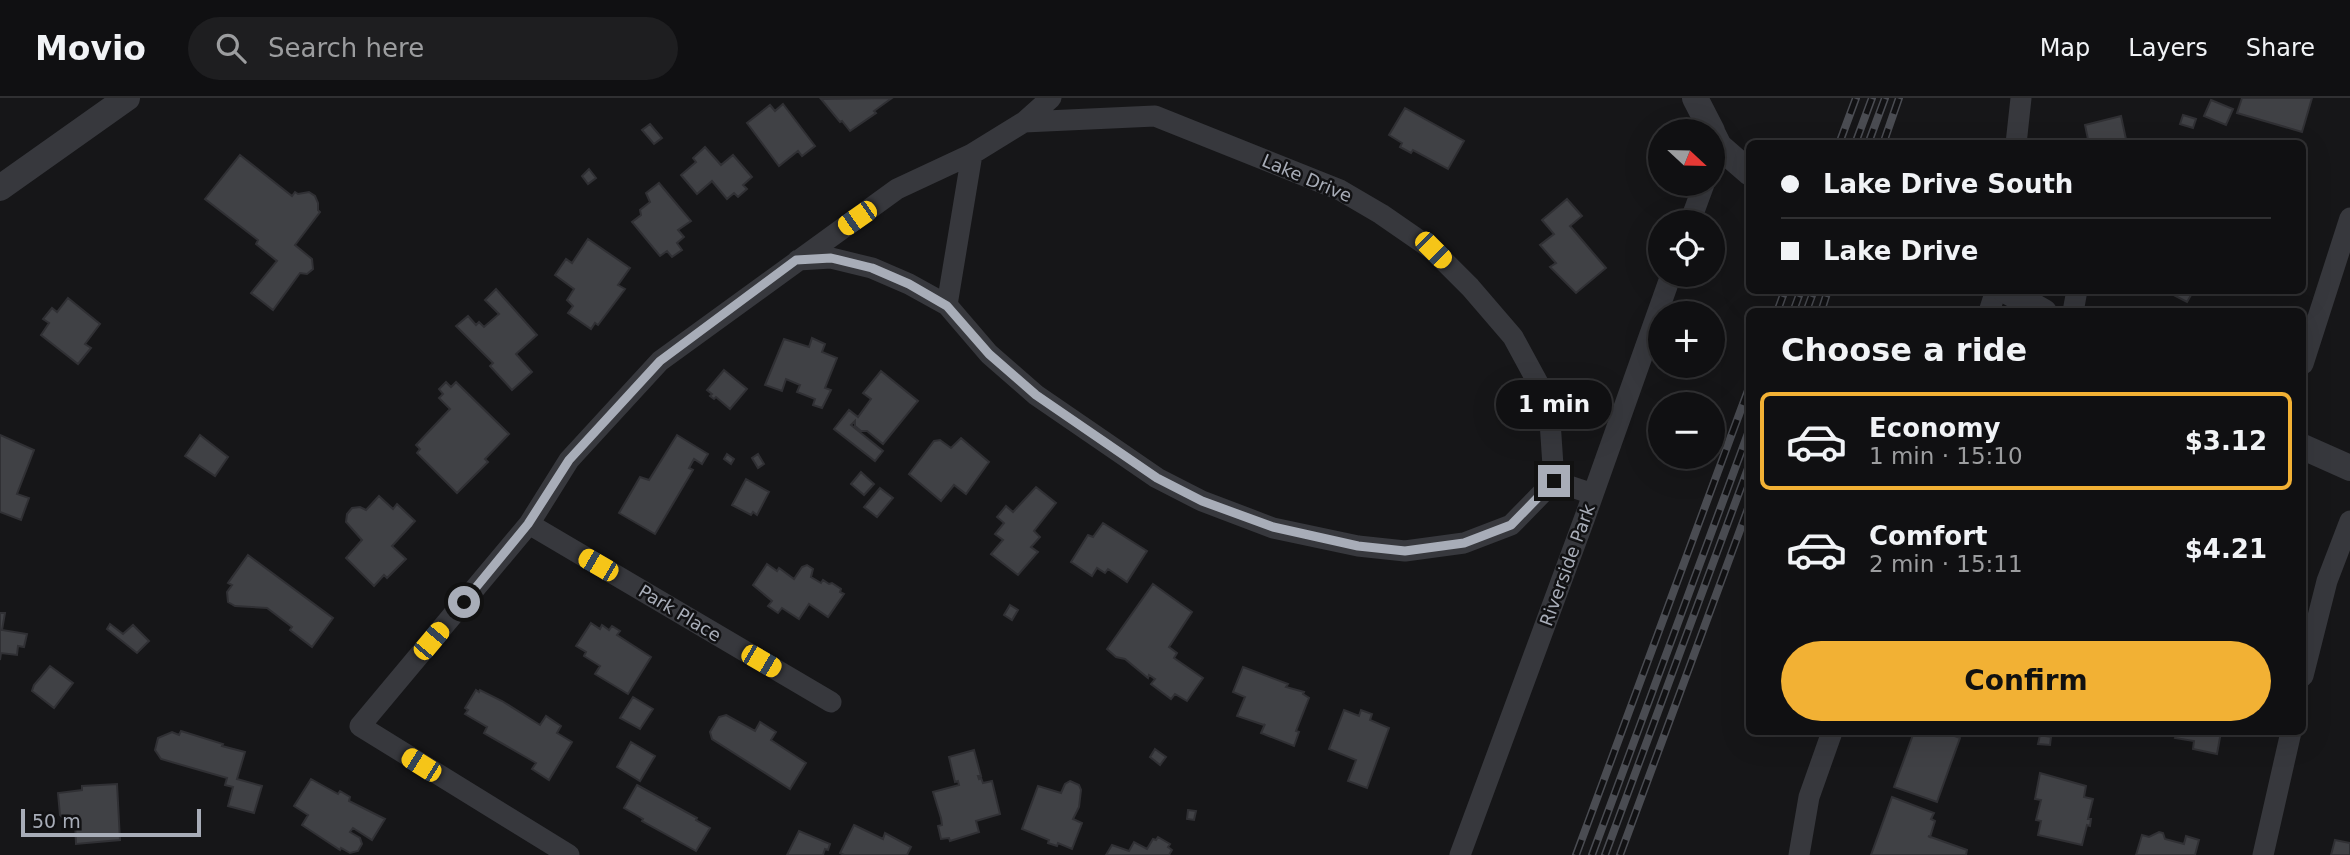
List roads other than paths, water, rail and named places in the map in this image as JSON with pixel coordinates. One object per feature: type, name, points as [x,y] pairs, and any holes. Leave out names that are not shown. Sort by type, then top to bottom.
[{"type":"street","points":[[0,188],[127,98]]},
{"type":"street","points":[[569,855],[360,726],[528,524],[569,460],[660,361],[897,189],[972,154],[1024,122],[1051,98]]},
{"type":"street","name":"Lake Drive","points":[[1138,98],[1154,116]]},
{"type":"street","points":[[1695,98],[1704,119]]},
{"type":"street","points":[[2017,140],[2021,98]]},
{"type":"street","name":"Lake Drive","points":[[1024,122],[1154,116],[1340,190],[1381,214],[1433,250],[1470,287],[1513,337],[1538,383],[1550,421],[1554,481]]},
{"type":"street","points":[[1726,153],[1746,170]]},
{"type":"street","points":[[947,306],[972,154]]},
{"type":"street","points":[[2306,355],[2350,218]]},
{"type":"street","points":[[796,260],[831,258],[872,268],[909,284],[947,306],[989,354],[1036,395],[1157,478],[1202,501],[1273,527],[1358,546],[1405,551],[1464,543],[1511,525],[1554,481],[1593,494]]},
{"type":"street","name":"Riverside Park","points":[[1460,855],[1667,287]]},
{"type":"street","points":[[2011,294],[2034,308]]},
{"type":"street","points":[[2306,448],[2350,468]]},
{"type":"street","points":[[2306,664],[2327,581],[2350,521]]},
{"type":"street","name":"Park Place","points":[[528,524],[831,702]]},
{"type":"street","points":[[1799,855],[1809,797],[1831,735]]},
{"type":"street","points":[[2263,855],[2290,735]]},
{"type":"railway","points":[[1840,140],[1856,98]]},
{"type":"railway","points":[[1856,140],[1872,98]]},
{"type":"railway","points":[[1869,140],[1885,98]]},
{"type":"railway","points":[[1884,140],[1899,98]]},
{"type":"railway","points":[[1778,308],[1784,294]]},
{"type":"railway","points":[[1794,308],[1800,294]]},
{"type":"railway","points":[[1807,308],[1813,294]]},
{"type":"railway","points":[[1822,308],[1827,294]]},
{"type":"railway","points":[[1576,855],[1746,396]]},
{"type":"railway","points":[[1592,855],[1746,439]]},
{"type":"railway","points":[[1605,855],[1746,474]]},
{"type":"railway","points":[[1620,855],[1746,514]]}]
